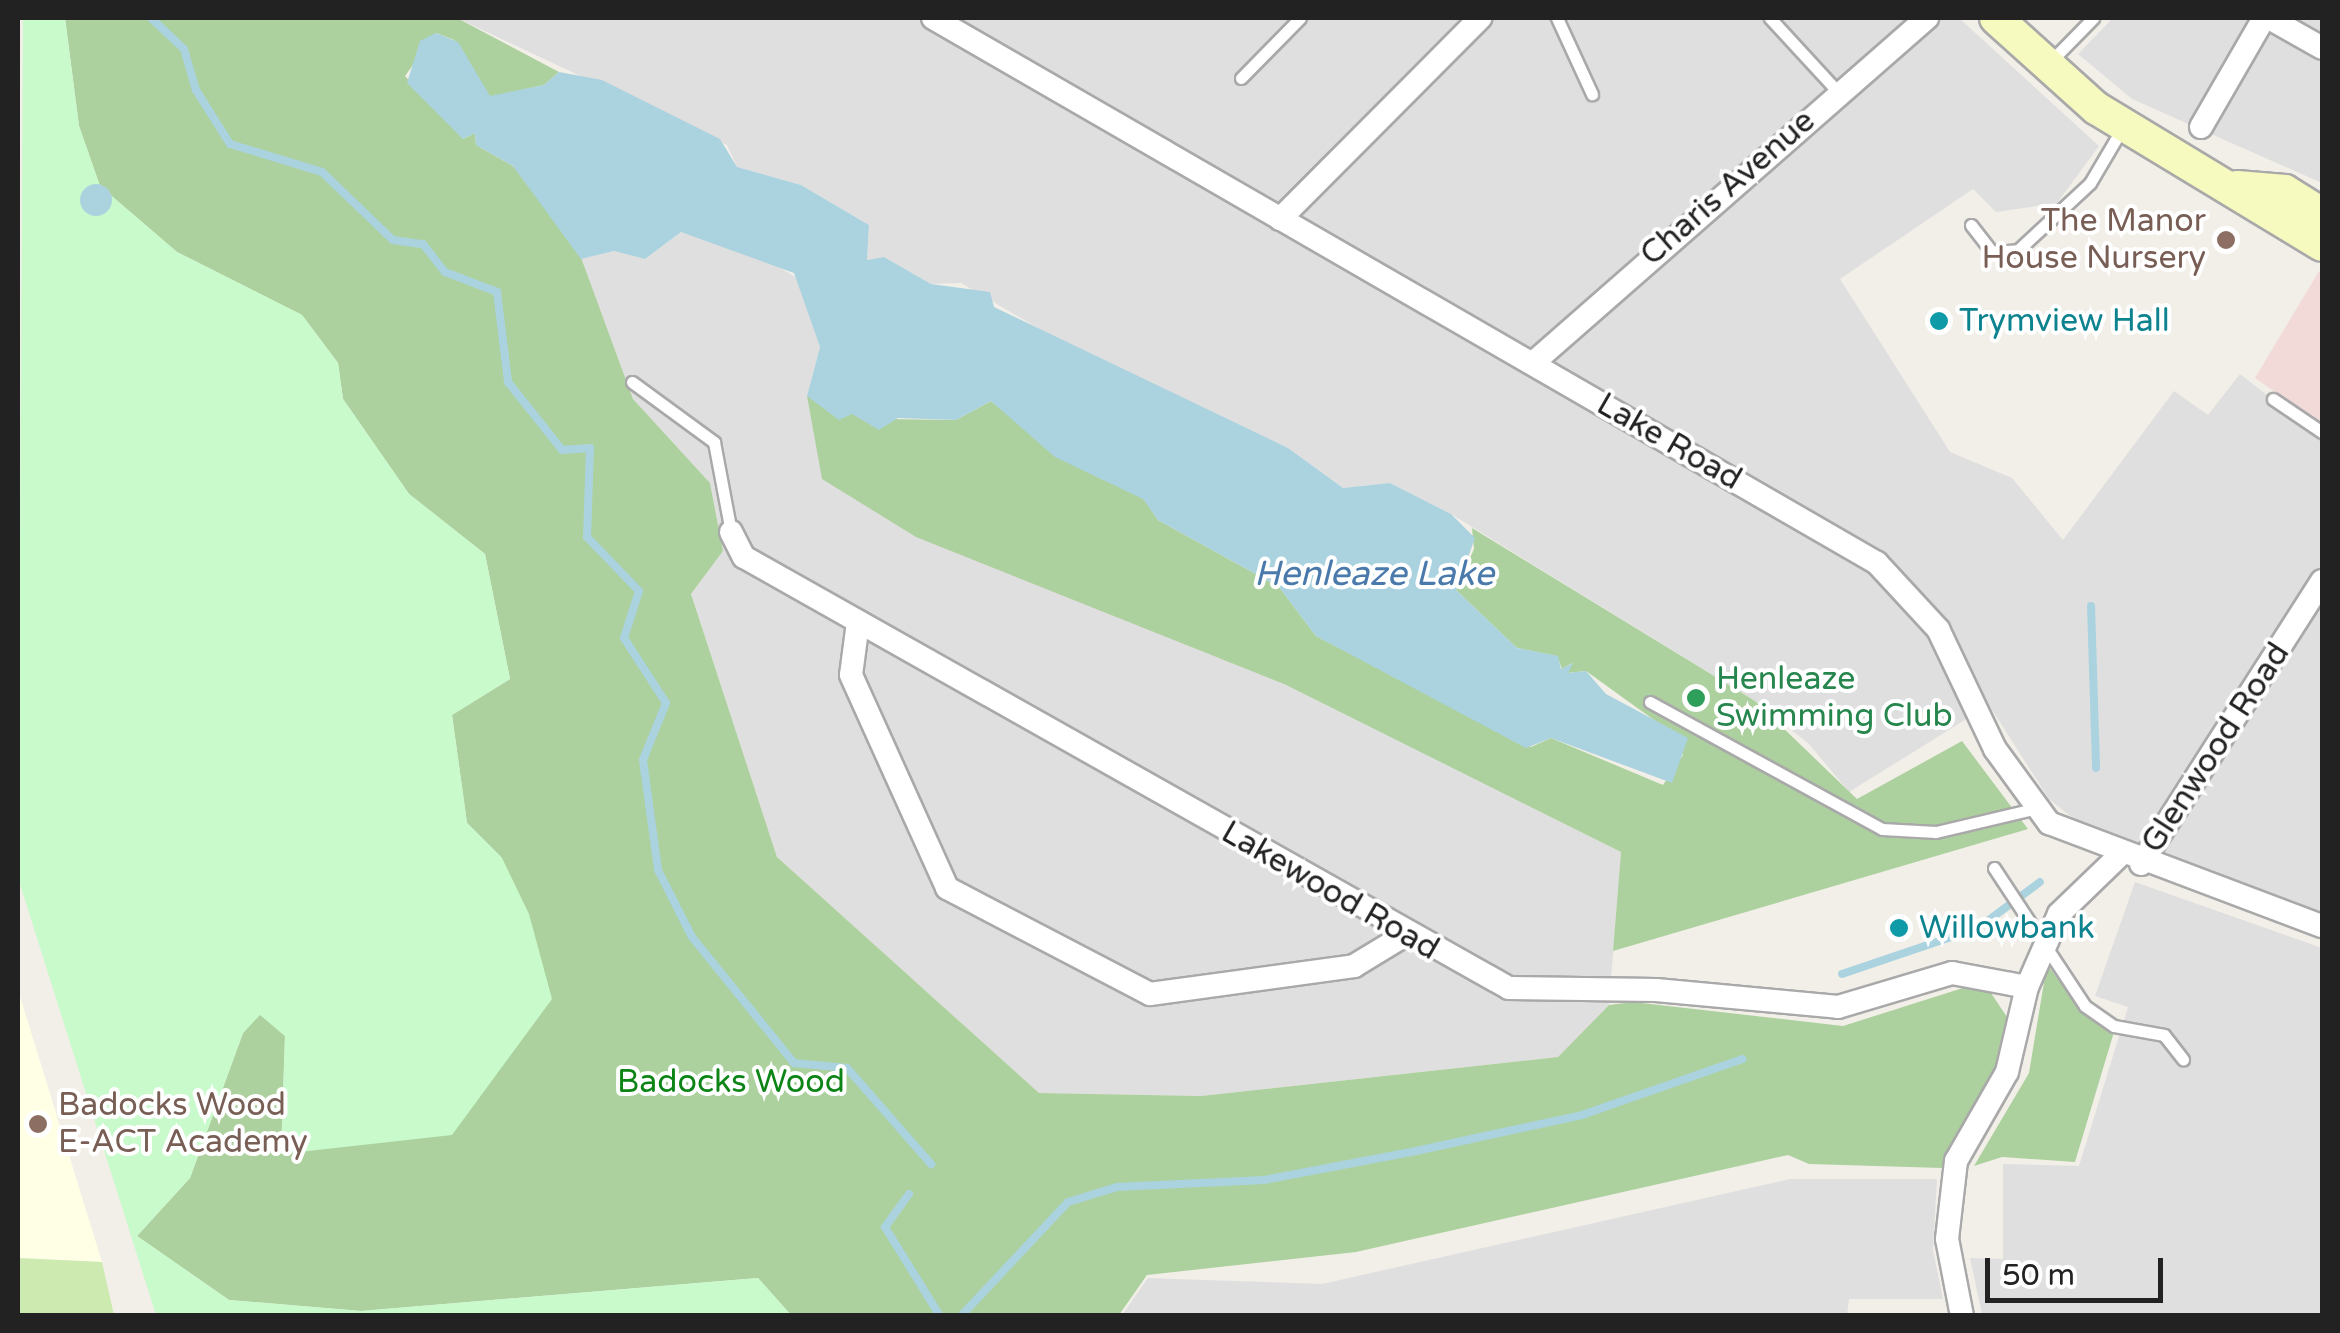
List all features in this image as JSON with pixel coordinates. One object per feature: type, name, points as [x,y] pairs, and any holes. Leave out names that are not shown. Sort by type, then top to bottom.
[{"type":"main road","points":[[1996,18],[2046,66],[2123,127],[2237,187],[2322,245]]},
{"type":"main road","points":[[2237,187],[2285,192],[2322,214]]},
{"type":"street","name":"Lake Road","points":[[934,18],[1884,569],[1938,629],[2032,808]]},
{"type":"street","points":[[1280,218],[1465,42],[1478,18]]},
{"type":"street","name":"Charis Avenue","points":[[1533,363],[1927,18]]},
{"type":"street","points":[[2201,126],[2266,18],[2322,48]]},
{"type":"street","name":"Lakewood Road","points":[[730,532],[744,557],[1406,935],[1529,991],[1601,987],[1838,1007],[1952,973],[2027,987]]},
{"type":"street","name":"Glenwood Road","points":[[2130,860],[2322,581]]},
{"type":"street","points":[[858,622],[851,675],[947,888],[1150,994],[1354,966],[1406,935]]},
{"type":"street","points":[[2032,808],[2130,860],[2322,926]]},
{"type":"street","points":[[1962,1316],[1948,1195],[1956,1161],[2007,1072],[2027,987],[2059,914],[2130,860]]},
{"type":"lane","points":[[1241,78],[1300,18]]},
{"type":"lane","points":[[1557,18],[1592,94]]},
{"type":"lane","points":[[1770,18],[1838,94]]},
{"type":"lane","points":[[2046,66],[2092,18]]},
{"type":"lane","points":[[1971,225],[1992,252],[2018,250],[2090,183],[2123,127]]},
{"type":"lane","name":"Lakewood Road","points":[[632,382],[714,442],[730,532]]},
{"type":"lane","points":[[2273,399],[2322,432]]},
{"type":"lane","points":[[1650,702],[1882,829],[1936,832],[2032,808]]},
{"type":"lane","points":[[1994,868],[2042,948],[2085,1006],[2114,1026],[2164,1035],[2184,1059]]},
{"type":"shaded area","points":[[457,18],[1959,18],[2099,146],[2057,203],[1996,212],[1973,189],[1840,279],[1950,452],[2012,478],[2063,540],[2174,391],[2208,415],[2240,374],[2322,438],[2322,914],[2090,832],[2049,799],[1989,705],[1849,792],[1809,744],[1755,701],[1451,514],[1390,483],[1343,488],[1288,448],[1065,344],[961,283],[931,284],[884,257],[867,260],[869,225],[801,185],[737,167],[727,145]]},
{"type":"shaded area","points":[[2113,18],[2322,18],[2322,183],[2132,99],[2078,54]]},
{"type":"shaded area","points":[[681,232],[761,256],[800,280],[820,347],[807,396],[1284,684],[1621,852],[1609,1005],[1558,1057],[1201,1096],[1039,1093],[777,857],[691,594],[723,551],[710,483],[633,399],[581,259],[614,251],[645,259]]},
{"type":"shaded area","points":[[2319,271],[2322,273],[2322,425],[2255,378]]},
{"type":"shaded area","points":[[2135,882],[2322,948],[2322,1315],[1982,1314],[1970,1258],[2003,1259],[2003,1164],[2079,1166],[2128,1007],[2095,996]]},
{"type":"shaded area","name":"Badocks Wood E-ACT Academy","points":[[18,990],[102,1262],[18,1258]]},
{"type":"shaded area","points":[[1790,1179],[1937,1179],[1933,1250],[1943,1299],[1849,1299],[1847,1316],[1122,1315],[1148,1278],[1322,1284]]},
{"type":"green space","name":"Badocks Wood","points":[[23,18],[65,18],[79,126],[100,186],[177,252],[302,315],[338,363],[343,399],[409,494],[485,554],[510,679],[452,715],[467,823],[502,858],[529,914],[552,999],[452,1135],[281,1154],[285,1036],[260,1015],[243,1033],[190,1178],[137,1236],[229,1300],[361,1311],[758,1278],[791,1315],[156,1315],[18,878]]},
{"type":"green space","name":"Badocks Wood","points":[[65,18],[457,18],[559,72],[544,85],[490,97],[454,40],[436,33],[405,76],[463,139],[475,133],[476,145],[513,166],[576,244],[633,399],[710,483],[723,551],[691,594],[777,857],[1039,1093],[1201,1096],[1558,1057],[1609,1005],[1633,1002],[1843,1026],[1966,987],[1989,990],[2011,1023],[1998,1068],[1942,1168],[1809,1164],[1788,1155],[1356,1252],[1147,1275],[1119,1315],[791,1315],[758,1278],[361,1311],[229,1300],[137,1236],[190,1178],[243,1033],[260,1014],[285,1036],[281,1153],[502,858],[467,823],[452,715],[510,679],[485,554],[409,494],[343,399],[338,363],[302,315],[177,252],[100,186],[79,126]]},
{"type":"green space","points":[[807,396],[888,419],[956,420],[991,401],[1062,459],[1143,498],[1158,520],[1279,587],[1316,636],[1531,747],[1551,738],[1663,785],[1683,755],[1654,720],[1586,671],[1567,673],[1572,663],[1562,669],[1557,656],[1517,648],[1456,590],[1474,549],[1472,528],[1755,701],[1857,799],[1962,741],[2028,829],[1613,951],[1621,852],[1284,684],[916,537],[822,479]]},
{"type":"green space","points":[[2047,964],[2079,1009],[2114,1032],[2075,1162],[2002,1157],[1974,1166],[2029,1073]]},
{"type":"green space","points":[[18,1258],[102,1262],[114,1315],[18,1315]]},
{"type":"water","name":"Henleaze Lake","points":[[436,33],[458,42],[490,96],[544,85],[559,72],[602,80],[720,139],[737,167],[801,185],[869,225],[867,260],[884,257],[931,284],[990,292],[994,307],[1288,448],[1343,488],[1390,483],[1451,514],[1475,538],[1456,590],[1517,648],[1558,656],[1561,669],[1573,663],[1568,673],[1586,671],[1606,694],[1688,738],[1672,783],[1551,738],[1526,748],[1316,636],[1279,587],[1158,520],[1143,499],[1055,457],[991,401],[956,420],[898,418],[879,430],[852,414],[839,420],[807,396],[820,347],[794,273],[681,232],[645,259],[614,251],[581,259],[513,166],[476,145],[475,133],[463,139],[407,83],[420,41]]},
{"type":"water","points":[[96,184],[107,189],[112,200],[107,211],[96,216],[85,211],[80,200],[85,189]]},
{"type":"waterway","points":[[151,18],[184,49],[196,90],[230,144],[322,172],[393,240],[423,244],[445,272],[497,292],[508,382],[562,450],[590,448],[587,537],[639,591],[624,638],[666,703],[643,760],[658,870],[692,937],[794,1063],[847,1068],[931,1164]]},
{"type":"waterway","points":[[2091,606],[2096,768]]},
{"type":"waterway","points":[[1842,974],[1978,928],[2040,882]]},
{"type":"waterway","points":[[961,1316],[1068,1202],[1117,1187],[1264,1180],[1416,1151],[1582,1115],[1743,1059]]},
{"type":"waterway","points":[[909,1194],[885,1227],[940,1316]]},
{"type":"place","name":"The Manor House Nursery","points":[[2226,240]]},
{"type":"place","name":"Trymview Hall","points":[[1939,321]]},
{"type":"place","name":"Henleaze Swimming Club","points":[[1696,698]]},
{"type":"place","name":"Willowbank","points":[[1899,928]]},
{"type":"place","name":"Badocks Wood E-ACT Academy","points":[[38,1124]]}]
